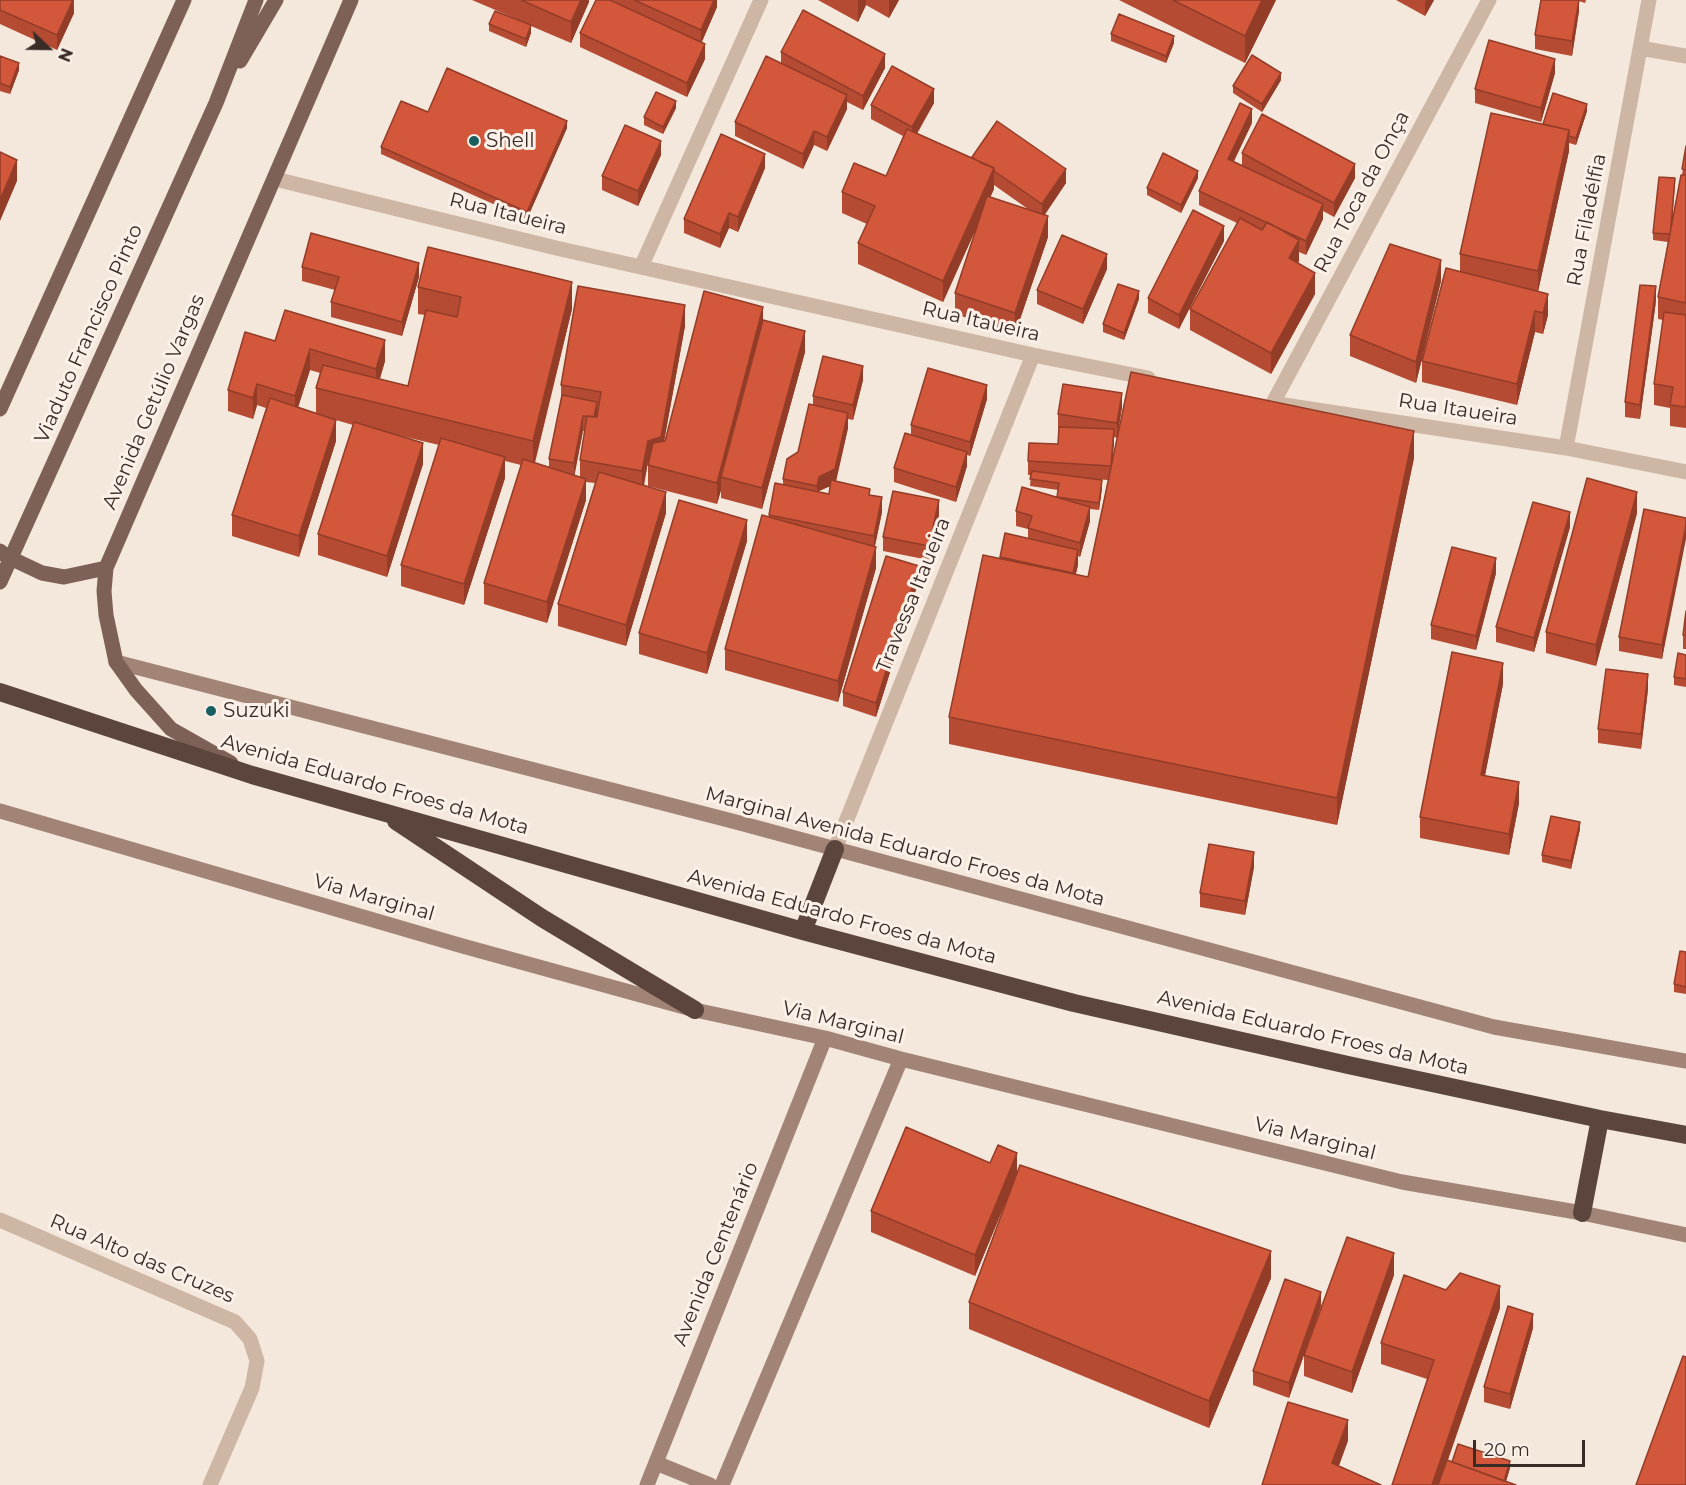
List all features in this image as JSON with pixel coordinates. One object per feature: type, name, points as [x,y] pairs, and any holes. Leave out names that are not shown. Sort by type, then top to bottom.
[{"type":"highway","name":"Avenida Eduardo Froes da Mota","points":[[0,692],[252,775],[803,931],[1086,1005],[1348,1065],[1686,1135]]},
{"type":"highway","points":[[382,812],[542,918],[695,1010]]},
{"type":"highway","points":[[803,931],[835,849]]},
{"type":"highway","points":[[1582,1213],[1600,1119]]},
{"type":"main road","points":[[0,409],[184,0]]},
{"type":"main road","points":[[216,103],[256,0]]},
{"type":"main road","points":[[216,103],[276,0]]},
{"type":"main road","name":"Avenida Getúlio Vargas","points":[[252,775],[171,729],[136,690],[116,662],[106,615],[104,591],[106,568],[351,0]]},
{"type":"main road","name":"Viaduto Francisco Pinto","points":[[0,582],[216,103]]},
{"type":"main road","points":[[0,551],[42,573],[64,578],[106,568]]},
{"type":"street","points":[[641,267],[761,0]]},
{"type":"street","name":"Rua Toca da Onça","points":[[1267,402],[1489,0]]},
{"type":"street","name":"Rua Filadélfia","points":[[1566,448],[1649,0]]},
{"type":"street","points":[[1640,48],[1686,56]]},
{"type":"street","name":"Rua Itaueira","points":[[275,179],[641,267],[1033,355],[1158,380]]},
{"type":"street","name":"Travessa Itaueira","points":[[835,849],[1033,355]]},
{"type":"street","name":"Rua Itaueira","points":[[1267,402],[1566,448],[1686,472]]},
{"type":"street","name":"Marginal Avenida Eduardo Froes da Mota","points":[[116,662],[835,849],[1494,1027],[1686,1061]]},
{"type":"street","name":"Via Marginal","points":[[0,811],[459,945],[695,1010],[825,1038],[901,1059],[1402,1182],[1582,1213],[1686,1235]]},
{"type":"street","name":"Avenida Centenário","points":[[647,1485],[825,1038]]},
{"type":"street","points":[[722,1485],[901,1059]]},
{"type":"street","name":"Rua Alto das Cruzes","points":[[0,1220],[235,1322],[250,1339],[258,1361],[252,1388],[210,1485]]},
{"type":"street","points":[[656,1463],[710,1485]]},
{"type":"building","points":[[0,0],[73,0],[57,35],[0,10]]},
{"type":"building","points":[[521,0],[581,0],[571,22]]},
{"type":"building","points":[[596,0],[610,0],[705,44],[687,83],[580,33]]},
{"type":"building","points":[[634,0],[714,0],[701,30]]},
{"type":"building","points":[[1173,0],[1262,0],[1245,36]]},
{"type":"building","points":[[1541,0],[1579,0],[1572,41],[1535,35]]},
{"type":"building","points":[[803,10],[885,54],[863,96],[781,52]]},
{"type":"building","points":[[495,11],[531,25],[526,39],[489,24]]},
{"type":"building","points":[[1119,14],[1174,36],[1166,56],[1111,34]]},
{"type":"building","points":[[1489,40],[1555,59],[1541,108],[1475,89]]},
{"type":"building","points":[[1252,55],[1281,73],[1262,104],[1233,86]]},
{"type":"building","points":[[0,56],[19,63],[10,87],[0,83]]},
{"type":"building","points":[[766,56],[847,95],[827,137],[814,131],[803,154],[735,122]]},
{"type":"building","points":[[892,66],[934,89],[912,127],[871,105]]},
{"type":"building","name":"Shell","points":[[447,68],[567,121],[527,212],[381,147],[401,101],[428,112]]},
{"type":"building","points":[[656,92],[676,101],[663,127],[644,117]]},
{"type":"building","points":[[1553,93],[1587,104],[1576,138],[1569,136],[1569,130],[1543,124]]},
{"type":"building","points":[[1240,103],[1252,109],[1228,159],[1323,204],[1306,241],[1199,191]]},
{"type":"building","points":[[1491,113],[1569,130],[1538,271],[1460,254]]},
{"type":"building","points":[[1262,114],[1355,164],[1334,203],[1242,153]]},
{"type":"building","points":[[997,121],[1066,169],[1042,204],[994,171],[994,168],[972,157]]},
{"type":"building","points":[[625,125],[661,141],[638,191],[602,176]]},
{"type":"building","points":[[907,129],[994,168],[943,281],[858,243],[875,206],[842,192],[854,163],[886,176]]},
{"type":"building","points":[[721,134],[765,154],[738,217],[729,213],[720,234],[684,219]]},
{"type":"building","points":[[1686,146],[1686,170],[1682,169]]},
{"type":"building","points":[[0,152],[17,160],[0,200]]},
{"type":"building","points":[[1163,153],[1198,171],[1181,205],[1147,188]]},
{"type":"building","points":[[1681,175],[1686,175],[1686,303],[1658,297]]},
{"type":"building","points":[[1659,177],[1675,178],[1670,234],[1653,233]]},
{"type":"building","points":[[987,196],[1048,216],[1015,313],[955,293]]},
{"type":"building","points":[[1193,210],[1224,226],[1179,315],[1148,298]]},
{"type":"building","points":[[1240,218],[1262,230],[1267,222],[1299,240],[1289,258],[1315,273],[1271,353],[1190,309]]},
{"type":"building","points":[[311,233],[419,263],[402,322],[331,302],[339,277],[302,267]]},
{"type":"building","points":[[1062,235],[1107,254],[1083,309],[1037,290]]},
{"type":"building","points":[[1390,244],[1441,260],[1416,362],[1350,335]]},
{"type":"building","points":[[428,247],[572,282],[533,441],[316,388],[323,365],[408,386],[426,310],[457,317],[461,297],[418,287]]},
{"type":"building","points":[[1446,268],[1548,294],[1543,313],[1535,311],[1517,384],[1422,361]]},
{"type":"building","points":[[1118,284],[1139,291],[1124,333],[1103,324]]},
{"type":"building","points":[[1640,285],[1656,286],[1640,405],[1625,402]]},
{"type":"building","points":[[578,286],[685,305],[661,437],[648,441],[642,471],[580,460],[587,416],[597,417],[601,392],[561,385]]},
{"type":"building","points":[[704,291],[763,307],[717,483],[648,465],[653,443],[665,441]]},
{"type":"building","points":[[285,310],[385,340],[376,369],[310,349],[295,396],[257,384],[253,398],[228,390],[245,332],[275,341]]},
{"type":"building","points":[[1664,312],[1686,315],[1686,407],[1670,405],[1673,387],[1654,384]]},
{"type":"building","points":[[763,320],[805,331],[762,488],[721,477]]},
{"type":"building","points":[[823,356],[863,366],[853,405],[813,396]]},
{"type":"building","points":[[928,368],[987,385],[970,442],[911,425]]},
{"type":"building","points":[[1131,372],[1414,431],[1337,798],[949,717],[983,555],[1088,577]]},
{"type":"building","points":[[1063,384],[1122,393],[1117,423],[1058,414]]},
{"type":"building","points":[[562,395],[597,402],[594,417],[583,416],[574,463],[549,459]]},
{"type":"building","points":[[270,398],[336,420],[299,536],[232,515]]},
{"type":"building","points":[[809,404],[848,413],[835,469],[819,477],[817,486],[783,479],[787,459],[798,452]]},
{"type":"building","points":[[354,422],[423,443],[387,556],[318,534]]},
{"type":"building","points":[[1059,427],[1114,429],[1111,466],[1028,461],[1029,443],[1058,444]]},
{"type":"building","points":[[905,433],[967,452],[956,487],[894,468]]},
{"type":"building","points":[[441,438],[505,457],[464,584],[401,565]]},
{"type":"building","points":[[523,459],[586,479],[547,602],[484,583]]},
{"type":"building","points":[[1032,471],[1102,480],[1099,503],[1057,497],[1059,483],[1030,479]]},
{"type":"building","points":[[599,472],[666,492],[626,625],[558,604]]},
{"type":"building","points":[[1587,478],[1637,492],[1596,645],[1546,632]]},
{"type":"building","points":[[831,480],[870,489],[869,495],[882,497],[874,536],[769,515],[775,483],[829,494]]},
{"type":"building","points":[[1022,487],[1090,507],[1080,543],[1028,528],[1032,516],[1016,511]]},
{"type":"building","points":[[893,491],[939,500],[929,546],[883,537]]},
{"type":"building","points":[[679,500],[747,520],[707,653],[639,633]]},
{"type":"building","points":[[1533,502],[1570,512],[1534,638],[1496,627]]},
{"type":"building","points":[[1644,509],[1686,518],[1662,645],[1619,637]]},
{"type":"building","points":[[762,515],[876,547],[838,681],[725,649]]},
{"type":"building","points":[[1005,533],[1078,550],[1073,573],[1000,557]]},
{"type":"building","points":[[1452,547],[1496,558],[1476,636],[1431,625]]},
{"type":"building","points":[[886,556],[919,566],[876,703],[843,692]]},
{"type":"building","points":[[1686,611],[1686,635],[1683,635]]},
{"type":"building","points":[[1452,652],[1503,663],[1481,775],[1519,782],[1509,834],[1420,817]]},
{"type":"building","points":[[1678,653],[1686,655],[1686,679],[1674,677]]},
{"type":"building","points":[[1606,669],[1648,674],[1641,734],[1598,729]]},
{"type":"building","points":[[1551,816],[1580,822],[1571,861],[1542,855]]},
{"type":"building","points":[[1209,844],[1254,852],[1245,901],[1200,893]]},
{"type":"building","points":[[1680,951],[1686,952],[1686,987],[1674,984]]},
{"type":"building","points":[[906,1127],[990,1163],[998,1145],[1017,1153],[975,1255],[871,1211]]},
{"type":"building","points":[[1020,1165],[1271,1251],[1209,1401],[969,1302]]},
{"type":"building","points":[[1347,1237],[1394,1253],[1352,1372],[1304,1355]]},
{"type":"building","points":[[1460,1273],[1500,1286],[1432,1485],[1392,1485],[1434,1360],[1381,1343],[1404,1275],[1446,1290]]},
{"type":"building","points":[[1285,1279],[1321,1292],[1289,1383],[1253,1371]]},
{"type":"building","points":[[1508,1306],[1533,1314],[1510,1394],[1484,1387]]},
{"type":"building","points":[[1683,1356],[1686,1357],[1686,1485],[1636,1485]]},
{"type":"building","points":[[1288,1402],[1348,1420],[1332,1463],[1381,1485],[1262,1485]]},
{"type":"building","points":[[1458,1444],[1510,1461],[1504,1481],[1452,1462]]},
{"type":"building","points":[[1447,1460],[1516,1485],[1438,1485]]},
{"type":"place","name":"Shell","points":[[474,141]]},
{"type":"place","name":"Suzuki","points":[[211,711]]}]
